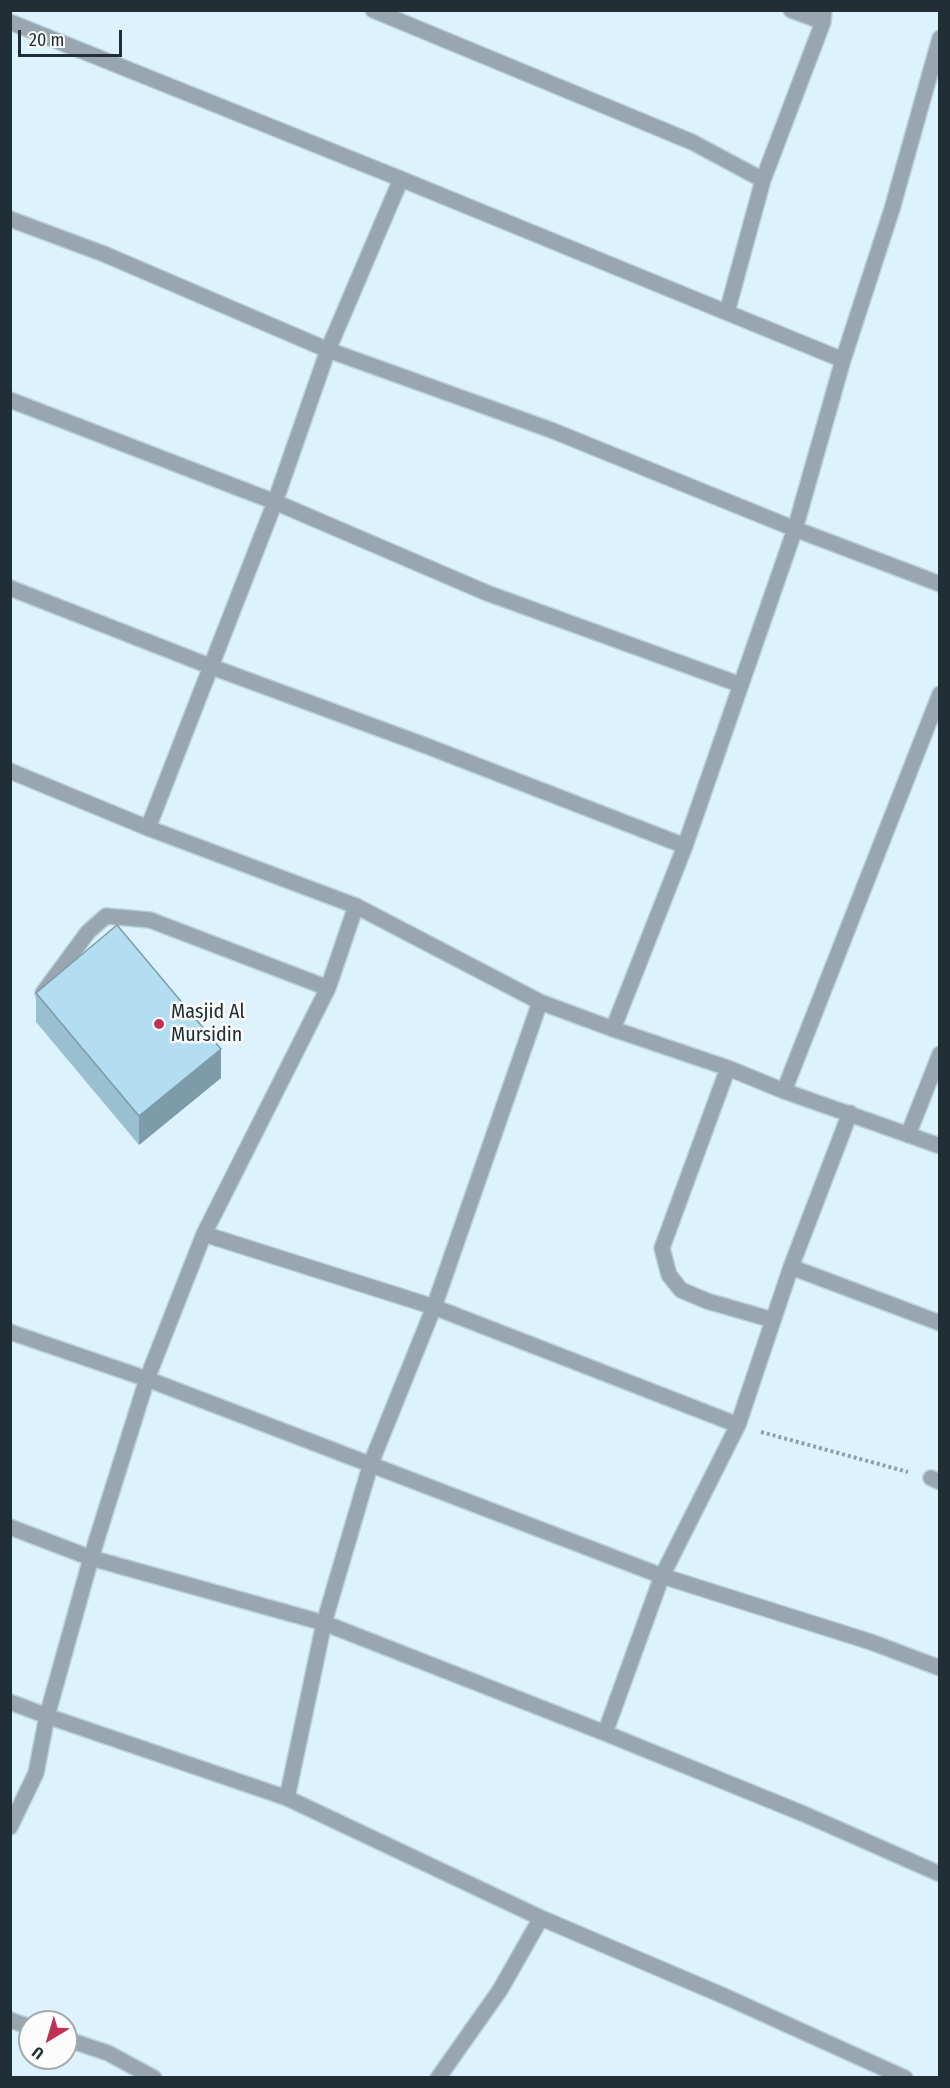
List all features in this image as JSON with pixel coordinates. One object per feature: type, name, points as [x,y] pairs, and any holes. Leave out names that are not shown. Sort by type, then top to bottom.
[{"type":"street","points":[[373,10],[692,142],[763,180]]},
{"type":"street","points":[[728,312],[763,180],[824,16],[791,10]]},
{"type":"street","points":[[10,22],[843,360]]},
{"type":"street","points":[[613,1029],[685,846],[795,529],[843,360],[892,210],[939,38]]},
{"type":"street","points":[[148,828],[275,502],[328,350],[401,179]]},
{"type":"street","points":[[10,219],[104,254],[328,350],[551,430],[795,529],[939,584]]},
{"type":"street","points":[[10,400],[275,502],[488,593],[741,685]]},
{"type":"street","points":[[10,588],[685,846]]},
{"type":"street","points":[[784,1091],[939,694]]},
{"type":"street","points":[[10,771],[148,828],[356,906],[540,1002],[939,1146]]},
{"type":"street","points":[[10,1827],[36,1773],[47,1716],[90,1558],[147,1379],[204,1234],[328,988],[356,906]]},
{"type":"street","points":[[43,993],[88,932],[106,916],[150,920],[328,988]]},
{"type":"street","points":[[287,1798],[324,1623],[371,1463],[434,1307],[540,1002]]},
{"type":"street","points":[[908,1135],[939,1054]]},
{"type":"street","points":[[728,1068],[663,1248],[669,1275],[681,1290],[707,1301],[773,1320]]},
{"type":"street","points":[[605,1733],[662,1576],[738,1425],[791,1267],[850,1113]]},
{"type":"street","points":[[204,1234],[434,1307],[738,1425]]},
{"type":"street","points":[[791,1267],[939,1323]]},
{"type":"street","points":[[10,1332],[147,1379],[662,1576],[872,1642],[939,1668]]},
{"type":"street","points":[[10,1527],[90,1558],[324,1623],[804,1814],[939,1874]]},
{"type":"street","points":[[10,1701],[47,1716],[287,1798],[541,1918],[724,1996],[905,2078]]},
{"type":"street","points":[[438,2078],[500,1990],[541,1918]]},
{"type":"street","points":[[78,2043],[108,2054],[154,2078]]},
{"type":"path","points":[[738,1425],[935,1480]]},
{"type":"building","points":[[117,925],[221,1049],[139,1116],[36,993]]},
{"type":"place","name":"Masjid Al Mursidin","points":[[159,1024]]}]
